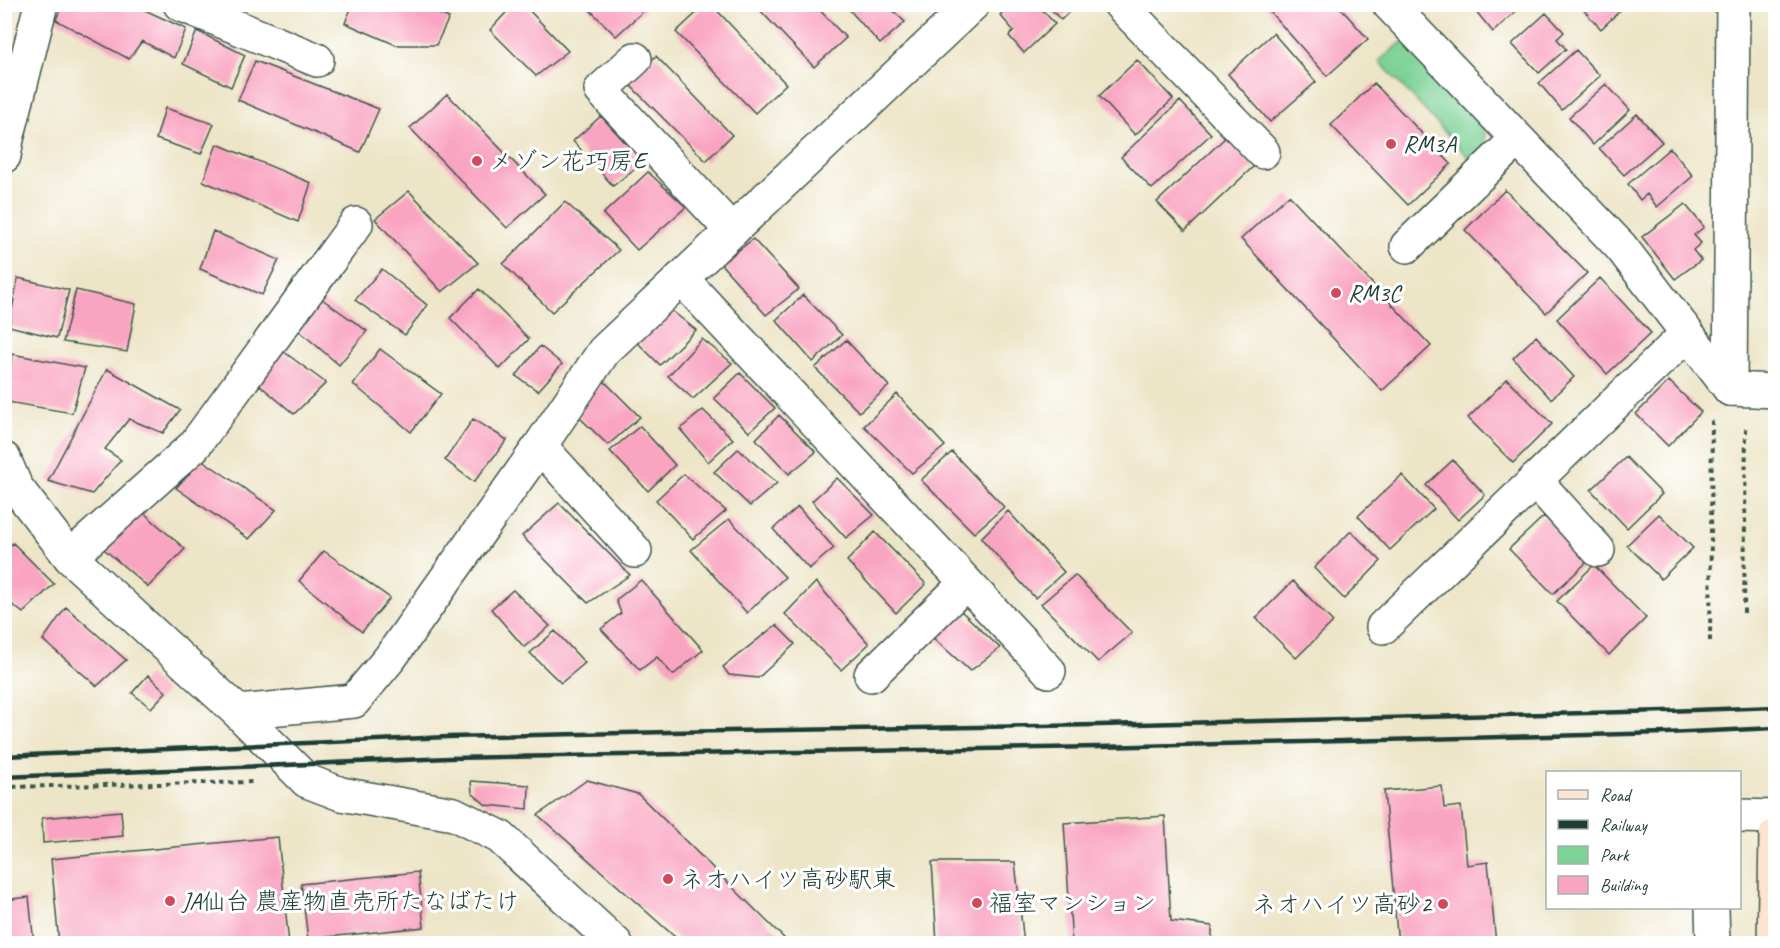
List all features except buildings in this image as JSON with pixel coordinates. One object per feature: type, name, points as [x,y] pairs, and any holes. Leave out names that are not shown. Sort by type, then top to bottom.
[{"type":"main road","points":[[1774,944],[1776,835]]},
{"type":"street","points":[[4,156],[41,4]]},
{"type":"street","points":[[180,4],[317,60]]},
{"type":"street","points":[[238,712],[354,701],[390,658],[540,446],[604,351],[973,4]]},
{"type":"street","points":[[1120,4],[1263,152]]},
{"type":"street","points":[[1389,4],[1621,247],[1687,334],[1721,401]]},
{"type":"street","points":[[1721,401],[1733,4]]},
{"type":"street","points":[[635,59],[602,90],[732,231]]},
{"type":"street","points":[[1407,246],[1517,139]]},
{"type":"street","points":[[70,557],[194,446],[356,224]]},
{"type":"street","points":[[681,278],[1049,671]]},
{"type":"street","points":[[1383,627],[1687,334]]},
{"type":"street","points":[[1721,401],[1776,391]]},
{"type":"street","points":[[540,446],[635,551]]},
{"type":"street","points":[[4,459],[16,487],[70,557],[238,712],[307,781],[340,794],[454,814],[500,837],[616,944]]},
{"type":"street","points":[[1535,480],[1598,550]]},
{"type":"street","points":[[871,675],[966,583]]},
{"type":"street","points":[[1741,816],[1776,817]]},
{"type":"street","points":[[1712,909],[1713,944]]},
{"type":"path","points":[[1710,641],[1721,401]]},
{"type":"path","points":[[1744,613],[1746,427]]},
{"type":"path","points":[[4,786],[307,781]]},
{"type":"green space","points":[[1408,37],[1484,116],[1485,143],[1471,160],[1379,61]]},
{"type":"railway","points":[[4,756],[448,737],[1099,725],[1776,707]]},
{"type":"railway","points":[[4,777],[449,758],[1099,747],[1666,733],[1776,728]]},
{"type":"place","name":"RM3A","points":[[1391,144]]},
{"type":"place","name":"メゾン花巧房E","points":[[477,161]]},
{"type":"place","name":"RM3C","points":[[1336,293]]},
{"type":"place","name":"ネオハイツ高砂駅東","points":[[668,879]]},
{"type":"place","name":"JA仙台 農産物直売所たなばたけ","points":[[170,901]]},
{"type":"place","name":"福室マンション","points":[[977,903]]},
{"type":"place","name":"ネオハイツ高砂2","points":[[1443,904]]}]
